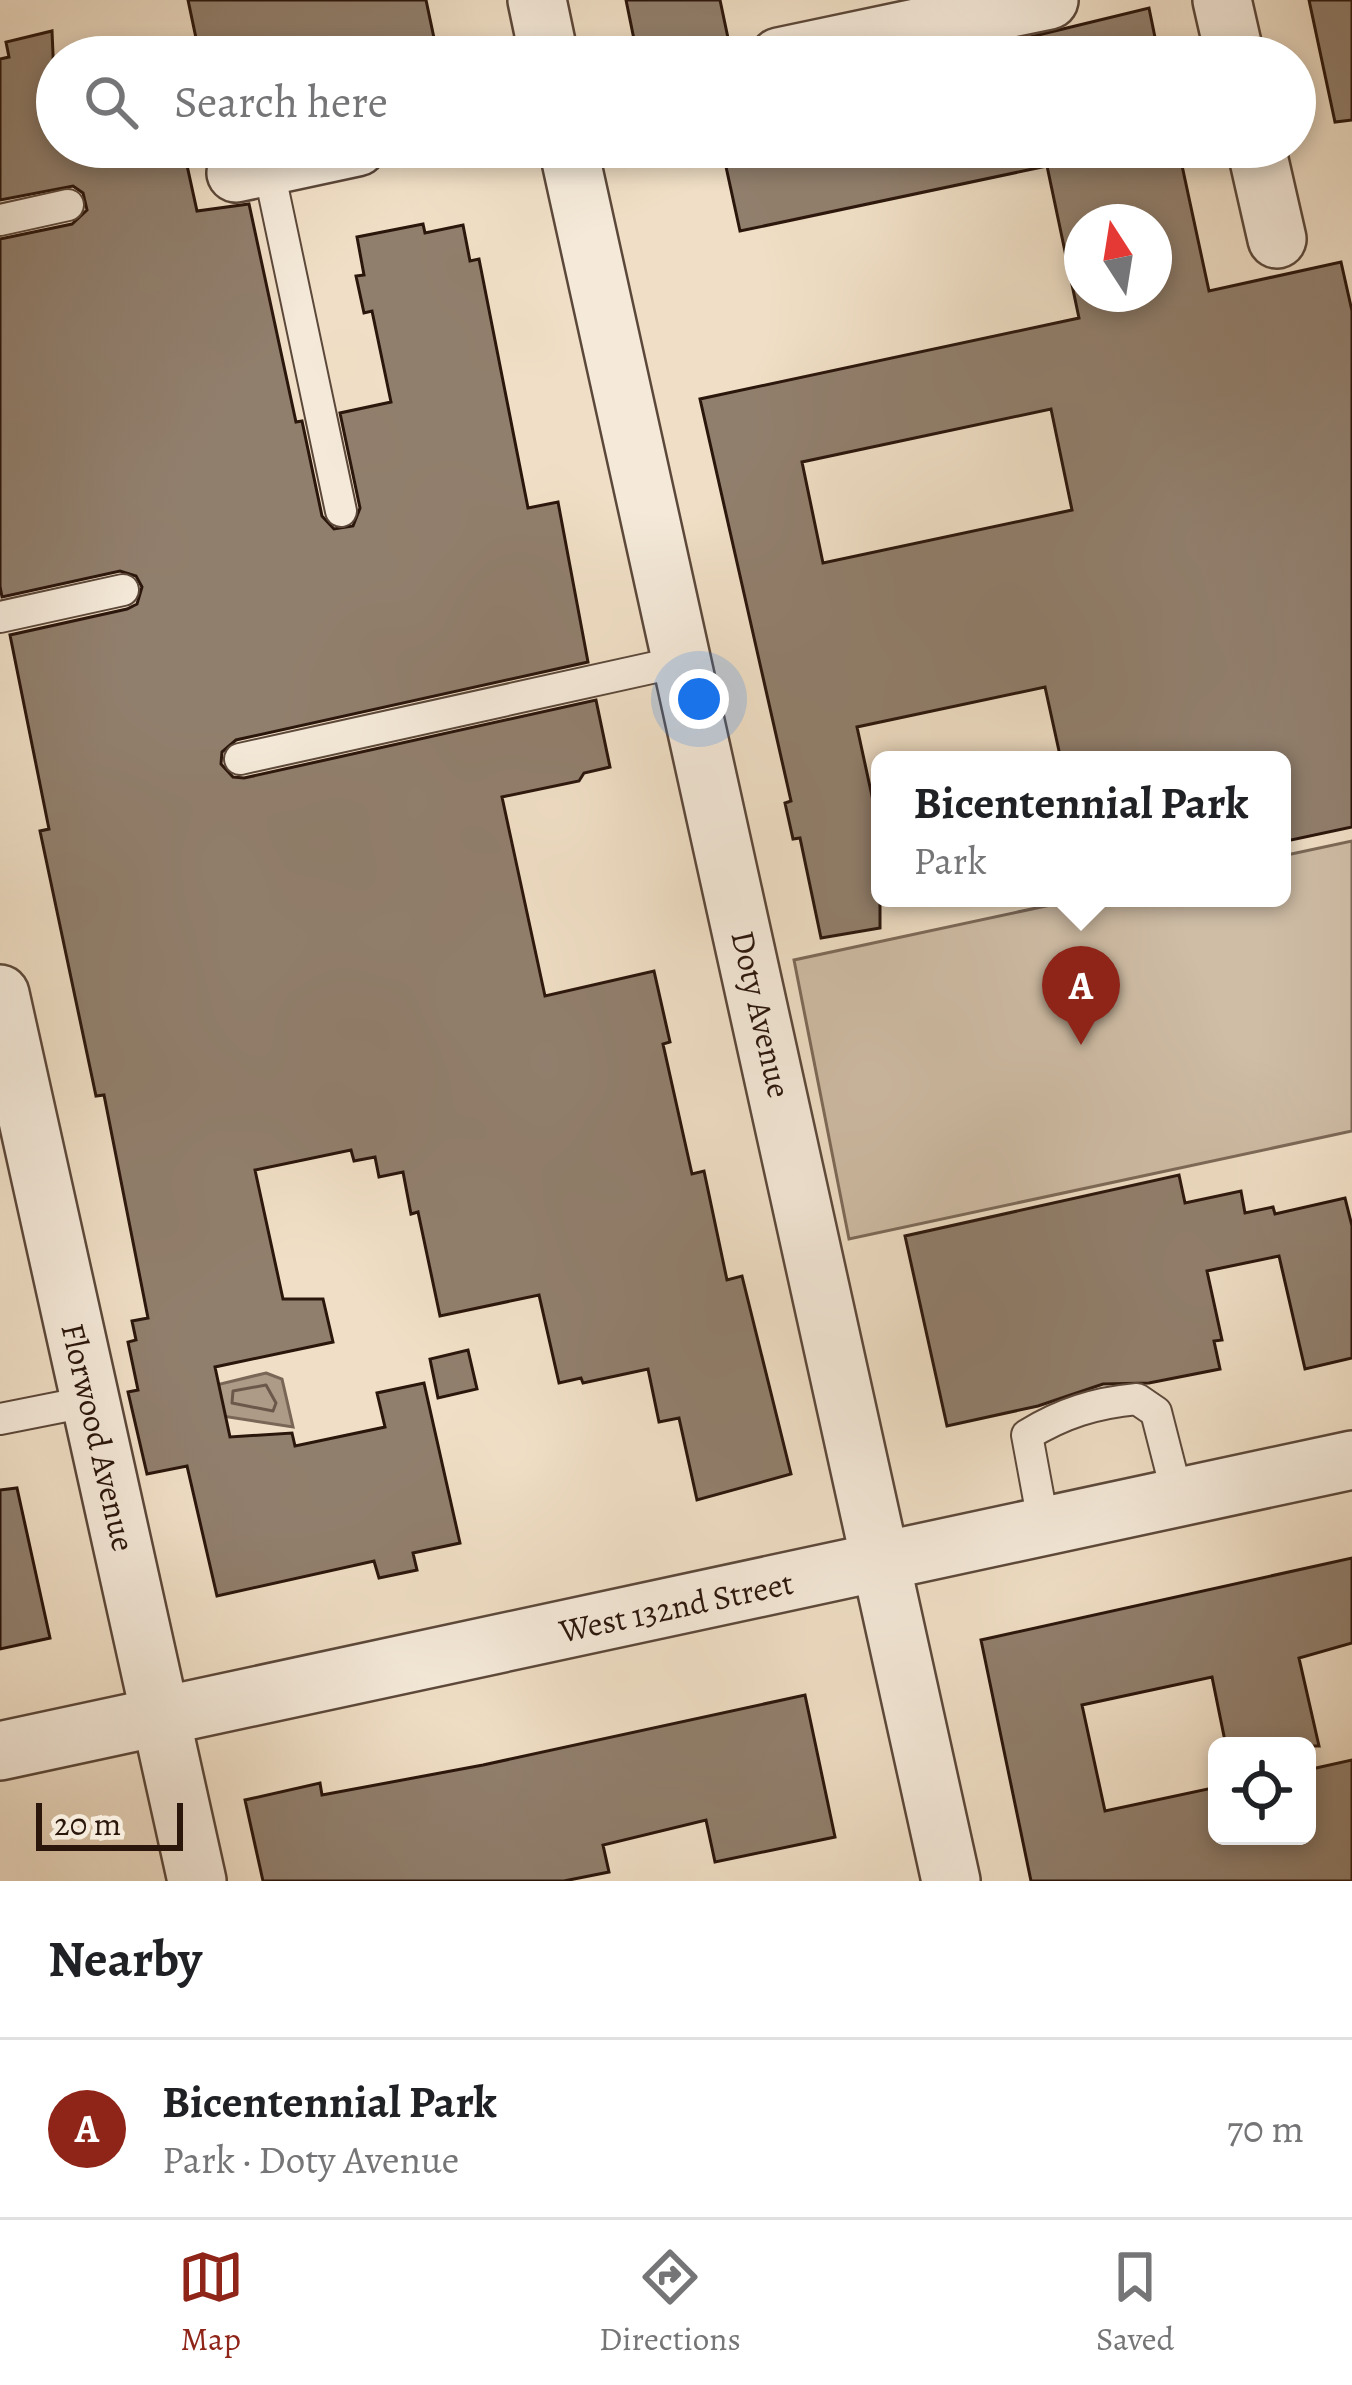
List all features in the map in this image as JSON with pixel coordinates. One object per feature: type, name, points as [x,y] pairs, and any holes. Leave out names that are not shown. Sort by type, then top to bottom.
[{"type":"street","points":[[537,0],[545,36]]},
{"type":"street","points":[[878,36],[1049,0]]},
{"type":"street","points":[[1222,0],[1230,36]]},
{"type":"street","points":[[252,170],[261,168]]},
{"type":"street","name":"Doty Avenue","points":[[573,168],[951,1881]]},
{"type":"street","points":[[1261,168],[1277,239]]},
{"type":"street","name":"Florwood Avenue","points":[[0,994],[197,1881]]},
{"type":"street","name":"West 132nd Street","points":[[0,1751],[1352,1460]]},
{"type":"lane","points":[[252,170],[341,511]]},
{"type":"lane","points":[[0,220],[68,205]]},
{"type":"lane","points":[[0,617],[123,590]]},
{"type":"lane","points":[[240,759],[683,661]]},
{"type":"lane","points":[[1044,1527],[1027,1435],[1065,1412],[1106,1402],[1137,1399],[1156,1412],[1178,1498]]},
{"type":"lane","points":[[0,1419],[91,1401]]},
{"type":"shaded area","points":[[1352,841],[1352,1131],[849,1239],[794,960],[1041,907],[1291,907],[1291,854]]},
{"type":"water","points":[[266,1373],[282,1379],[293,1427],[222,1416],[216,1385]]},
{"type":"building","points":[[188,0],[426,0],[434,36],[196,36]]},
{"type":"building","points":[[626,0],[720,0],[728,36],[633,36]]},
{"type":"building","points":[[1309,0],[1352,0],[1352,120],[1335,122]]},
{"type":"building","points":[[1149,8],[1155,36],[1034,36]]},
{"type":"building","points":[[52,31],[52,36],[36,36],[36,168],[188,168],[197,211],[249,204],[296,422],[302,421],[322,516],[334,529],[353,526],[360,508],[340,413],[391,402],[372,311],[364,313],[356,276],[364,275],[357,237],[423,224],[425,233],[463,225],[470,261],[479,259],[528,508],[558,502],[588,662],[236,740],[222,752],[221,764],[233,777],[244,778],[596,700],[610,767],[584,773],[579,781],[502,797],[545,996],[654,971],[670,1042],[663,1044],[692,1174],[704,1171],[727,1280],[742,1276],[791,1474],[697,1500],[679,1418],[659,1422],[648,1369],[583,1383],[581,1378],[559,1383],[539,1295],[440,1316],[418,1212],[411,1214],[403,1172],[379,1177],[375,1157],[354,1161],[351,1150],[255,1170],[283,1299],[323,1299],[333,1342],[215,1367],[230,1437],[292,1433],[295,1446],[385,1427],[377,1393],[424,1383],[460,1543],[413,1553],[417,1570],[379,1578],[374,1561],[217,1596],[187,1466],[147,1474],[128,1392],[138,1390],[128,1342],[136,1340],[132,1321],[148,1318],[104,1095],[96,1096],[40,831],[49,829],[10,635],[127,609],[137,604],[142,587],[136,576],[120,571],[2,597],[0,239],[72,224],[87,210],[83,193],[73,186],[0,200],[0,59],[9,57],[6,42]]},
{"type":"building","points":[[726,168],[1038,168],[740,231]]},
{"type":"building","points":[[1047,168],[1183,168],[1209,291],[1341,262],[1352,311],[1352,827],[1291,840],[1291,751],[1059,751],[1045,687],[857,727],[871,792],[871,907],[880,907],[880,928],[821,938],[800,838],[793,839],[785,803],[791,801],[700,399],[1079,318],[1078,312],[1172,312],[1172,204],[1064,204],[1064,247]],"holes":[[[1051,409],[1072,510],[823,563],[802,462]]]},
{"type":"building","points":[[1179,1175],[1185,1203],[1241,1191],[1245,1213],[1273,1207],[1275,1214],[1345,1198],[1352,1226],[1352,1358],[1305,1369],[1279,1256],[1207,1271],[1222,1340],[1214,1341],[1220,1369],[1149,1383],[1103,1384],[1038,1406],[947,1426],[905,1236]]},
{"type":"building","points":[[468,1350],[477,1389],[438,1398],[430,1359]]},
{"type":"building","points":[[17,1488],[50,1638],[0,1649],[0,1490]]},
{"type":"building","points":[[1352,1558],[1352,1643],[1299,1658],[1319,1746],[1316,1737],[1224,1737],[1212,1677],[1082,1705],[1105,1811],[1208,1789],[1208,1845],[1316,1845],[1316,1768],[1352,1760],[1352,1881],[1031,1881],[981,1640]]},
{"type":"building","points":[[805,1695],[835,1837],[715,1862],[706,1820],[603,1845],[609,1872],[564,1881],[263,1881],[245,1800],[320,1783],[322,1795],[483,1765]]},
{"type":"place","name":"Bicentennial Park","points":[[1081,1045]]}]
